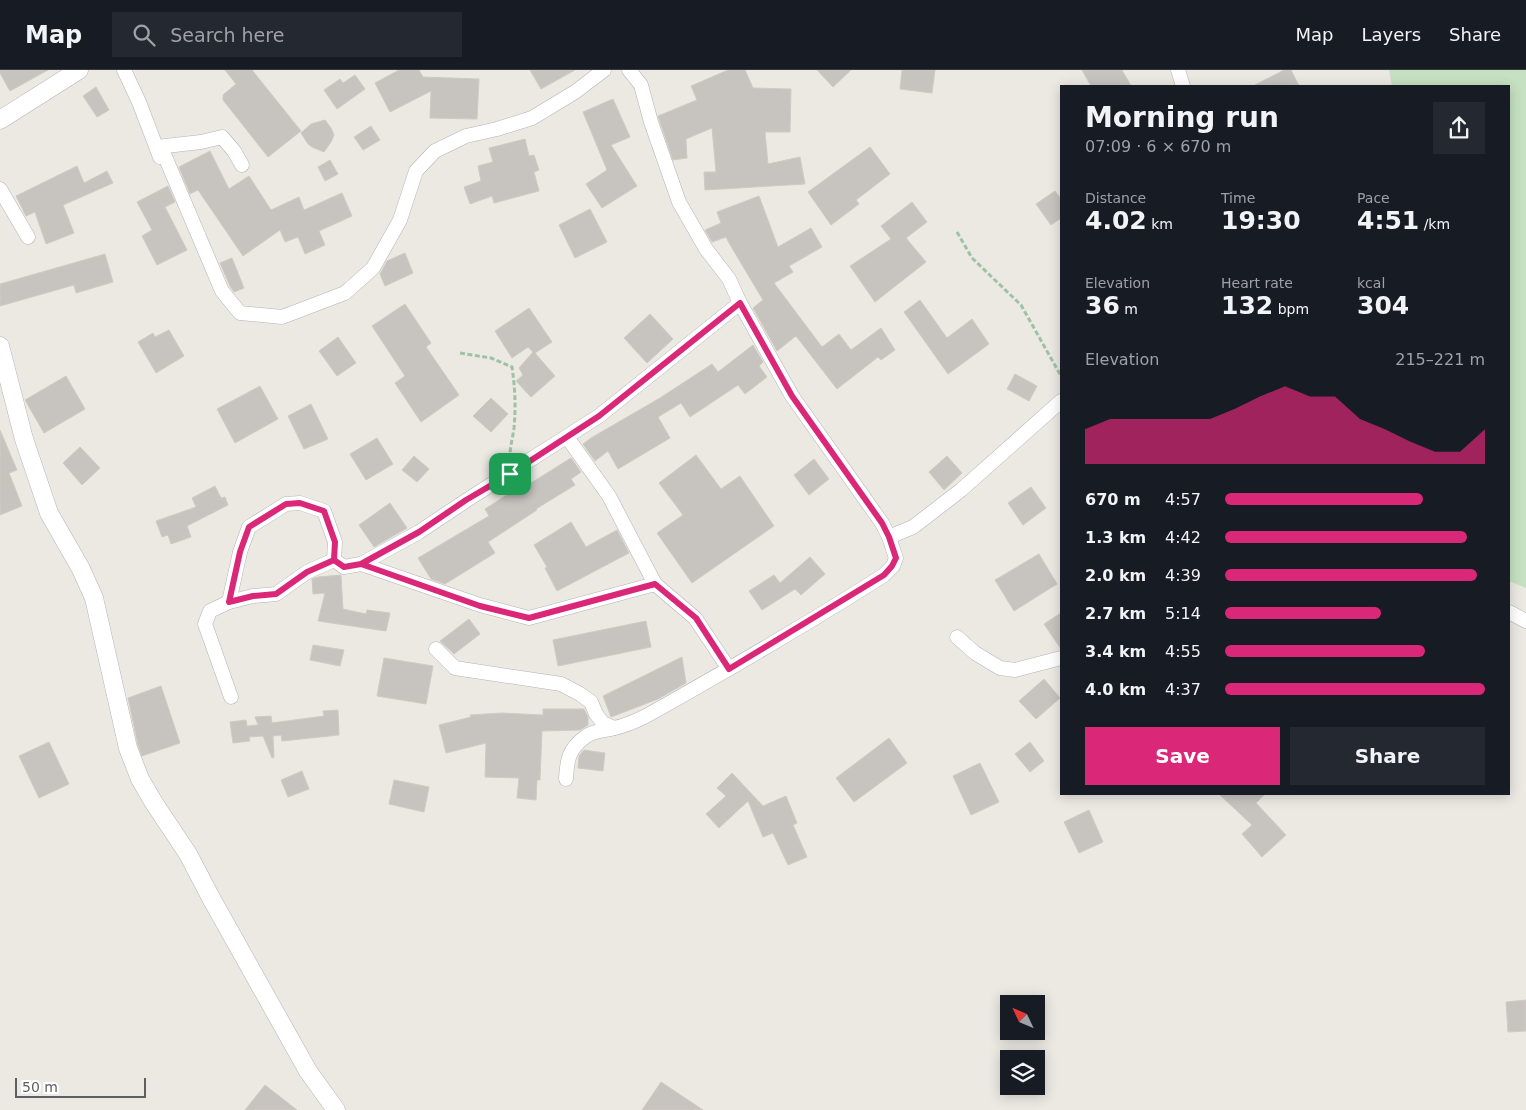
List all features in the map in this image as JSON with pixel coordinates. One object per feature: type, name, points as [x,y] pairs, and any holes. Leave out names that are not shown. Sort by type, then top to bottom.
[{"type":"street","points":[[124,70],[222,291],[240,313],[282,317],[344,292],[373,268],[400,220],[416,171],[435,151],[466,136],[532,118],[575,92],[604,70]]},
{"type":"street","points":[[566,779],[567,764],[574,746],[588,735],[638,720],[729,669],[884,575],[896,558],[882,523],[792,396],[740,303],[729,279],[706,249],[679,202],[651,122],[642,85],[629,70]]},
{"type":"street","points":[[1178,70],[1184,85]]},
{"type":"street","points":[[0,120],[73,72]]},
{"type":"street","points":[[159,147],[222,137],[234,151],[242,166]]},
{"type":"street","points":[[159,147],[164,170]]},
{"type":"street","points":[[0,189],[28,237]]},
{"type":"street","points":[[334,560],[344,567],[361,564],[419,532],[599,416],[740,303]]},
{"type":"street","points":[[0,346],[24,439],[50,513],[81,569],[94,598],[128,748],[140,779],[188,854],[308,1071],[336,1110]]},
{"type":"street","points":[[889,537],[913,527],[961,490],[1060,402]]},
{"type":"street","points":[[566,437],[609,496],[655,584],[696,618],[729,669]]},
{"type":"street","points":[[229,602],[240,552],[249,527],[286,504],[300,503],[324,511],[335,542],[334,560]]},
{"type":"street","points":[[232,697],[204,624],[210,611],[229,602],[253,596],[276,594],[307,572],[334,560]]},
{"type":"street","points":[[361,564],[480,606],[529,618],[655,584]]},
{"type":"street","points":[[1510,613],[1526,621]]},
{"type":"street","points":[[958,637],[975,653],[1000,668],[1015,670],[1060,658]]},
{"type":"street","points":[[436,649],[455,668],[561,684],[591,702],[596,714],[603,723],[614,728]]},
{"type":"path","points":[[957,232],[972,258],[1021,305],[1060,374]]},
{"type":"path","points":[[460,353],[491,358],[512,367],[516,397],[514,431],[510,445],[510,474]]},
{"type":"green space","points":[[1389,70],[1526,70],[1526,588],[1510,581],[1510,85],[1392,85]]},
{"type":"building","points":[[0,70],[48,70],[10,91]]},
{"type":"building","points":[[225,70],[252,70],[301,131],[268,157],[223,100],[223,95],[236,84]]},
{"type":"building","points":[[399,70],[419,70],[423,77],[479,79],[477,119],[430,118],[431,91],[390,112],[375,83]]},
{"type":"building","points":[[530,70],[575,70],[541,89]]},
{"type":"building","points":[[728,70],[745,70],[753,88],[791,89],[790,132],[765,132],[768,164],[800,157],[805,184],[705,190],[704,172],[716,172],[712,128],[686,139],[687,158],[673,160],[658,116],[697,100],[691,86]]},
{"type":"building","points":[[817,70],[851,70],[833,87]]},
{"type":"building","points":[[902,70],[935,70],[932,93],[900,89]]},
{"type":"building","points":[[1082,70],[1122,70],[1130,85],[1090,85]]},
{"type":"building","points":[[1284,70],[1291,70],[1298,85],[1255,85]]},
{"type":"building","points":[[355,75],[365,89],[337,109],[324,90],[340,79],[343,83]]},
{"type":"building","points":[[96,87],[109,110],[97,117],[83,96]]},
{"type":"building","points":[[613,99],[630,137],[611,145],[637,186],[602,208],[586,184],[607,170],[583,112]]},
{"type":"building","points":[[325,120],[334,135],[324,152],[308,144],[301,133],[311,124]]},
{"type":"building","points":[[371,126],[380,140],[363,150],[354,137]]},
{"type":"building","points":[[525,139],[529,156],[534,155],[539,170],[534,172],[539,191],[494,203],[492,196],[470,204],[464,187],[481,181],[478,166],[493,162],[489,148]]},
{"type":"building","points":[[870,147],[890,174],[856,200],[859,204],[831,225],[808,192]]},
{"type":"building","points":[[210,151],[229,189],[249,176],[271,210],[299,197],[304,210],[342,193],[352,216],[319,231],[325,245],[305,254],[298,237],[285,242],[280,230],[243,256],[198,190],[190,194],[179,167]]},
{"type":"building","points":[[330,160],[338,174],[325,181],[318,167]]},
{"type":"building","points":[[77,166],[84,183],[107,171],[113,183],[63,205],[74,233],[46,244],[35,212],[26,216],[16,196]]},
{"type":"building","points":[[168,186],[175,202],[165,207],[187,250],[157,265],[142,236],[152,230],[137,202]]},
{"type":"building","points":[[1055,191],[1060,198],[1060,219],[1051,225],[1036,204]]},
{"type":"building","points":[[759,196],[778,247],[811,228],[822,247],[789,266],[793,272],[774,283],[822,347],[839,334],[851,350],[881,328],[895,350],[881,360],[878,357],[837,389],[796,336],[777,351],[753,308],[763,300],[726,237],[712,242],[705,230],[721,223],[717,212]]},
{"type":"building","points":[[912,202],[927,222],[906,238],[926,262],[875,302],[850,266],[891,239],[881,226]]},
{"type":"building","points":[[590,209],[607,242],[575,258],[559,225]]},
{"type":"building","points":[[405,253],[413,273],[385,286],[380,274],[387,261]]},
{"type":"building","points":[[105,254],[113,282],[76,293],[74,285],[0,306],[0,284]]},
{"type":"building","points":[[232,258],[244,288],[234,292],[220,263]]},
{"type":"building","points":[[920,300],[947,338],[972,319],[989,344],[948,374],[904,312]]},
{"type":"building","points":[[405,304],[431,343],[426,347],[459,395],[421,422],[395,383],[405,376],[372,326]]},
{"type":"building","points":[[529,308],[552,342],[535,353],[555,376],[531,397],[516,381],[523,375],[519,368],[533,352],[528,347],[512,358],[495,331]]},
{"type":"building","points":[[650,314],[673,339],[647,363],[624,338]]},
{"type":"building","points":[[169,330],[184,356],[156,373],[138,342],[153,333],[155,337]]},
{"type":"building","points":[[338,337],[356,363],[337,376],[319,351]]},
{"type":"building","points":[[753,345],[763,362],[759,366],[767,377],[745,394],[738,385],[690,417],[681,403],[658,417],[670,438],[618,469],[608,451],[595,461],[583,444],[712,364],[718,372]]},
{"type":"building","points":[[1015,374],[1037,386],[1029,401],[1007,389]]},
{"type":"building","points":[[66,376],[85,409],[44,433],[25,400]]},
{"type":"building","points":[[260,386],[278,419],[235,443],[217,409]]},
{"type":"building","points":[[491,398],[508,414],[491,432],[473,416]]},
{"type":"building","points":[[311,404],[328,439],[304,449],[288,416]]},
{"type":"building","points":[[0,430],[17,470],[9,473],[22,506],[0,515]]},
{"type":"building","points":[[377,438],[393,464],[366,480],[350,454]]},
{"type":"building","points":[[80,447],[100,468],[82,485],[63,463]]},
{"type":"building","points":[[696,455],[721,489],[740,476],[774,526],[692,583],[657,533],[683,515],[659,483]]},
{"type":"building","points":[[414,456],[429,469],[417,482],[402,470]]},
{"type":"building","points":[[947,456],[962,473],[944,490],[929,472]]},
{"type":"building","points":[[571,458],[581,472],[571,479],[575,485],[488,542],[495,553],[445,584],[431,579],[418,558],[489,516],[485,509]]},
{"type":"building","points":[[814,459],[829,479],[809,495],[794,475]]},
{"type":"building","points":[[215,486],[221,498],[225,497],[228,505],[187,526],[191,537],[171,544],[168,535],[162,537],[156,521],[196,507],[192,498]]},
{"type":"building","points":[[1031,487],[1046,508],[1023,525],[1008,503]]},
{"type":"building","points":[[390,503],[407,528],[374,547],[359,525]]},
{"type":"building","points":[[571,522],[586,547],[617,530],[629,553],[557,591],[545,568],[547,567],[534,545]]},
{"type":"building","points":[[1039,554],[1057,584],[1014,611],[995,580]]},
{"type":"building","points":[[810,557],[825,574],[801,595],[795,589],[762,610],[749,591],[774,575],[780,583]]},
{"type":"building","points":[[341,575],[343,609],[366,614],[367,610],[390,613],[386,631],[318,621],[325,593],[313,594],[312,579]]},
{"type":"building","points":[[1060,614],[1060,648],[1044,624]]},
{"type":"building","points":[[469,619],[480,634],[454,654],[440,641]]},
{"type":"building","points":[[646,621],[651,647],[558,666],[553,640]]},
{"type":"building","points":[[313,645],[344,650],[340,666],[310,660]]},
{"type":"building","points":[[682,657],[686,683],[658,699],[611,717],[603,696]]},
{"type":"building","points":[[384,658],[433,666],[426,704],[377,696]]},
{"type":"building","points":[[1044,679],[1060,698],[1036,719],[1019,701]]},
{"type":"building","points":[[161,686],[180,743],[142,756],[128,698]]},
{"type":"building","points":[[543,709],[584,709],[588,717],[588,725],[580,730],[542,731],[540,780],[537,780],[536,800],[517,798],[519,778],[485,777],[486,743],[446,753],[439,725],[471,717],[470,715],[502,713],[543,715]]},
{"type":"building","points":[[338,710],[339,735],[282,741],[281,735],[273,736],[274,757],[272,758],[263,736],[249,737],[250,741],[233,743],[230,722],[246,720],[247,726],[258,725],[255,717],[271,716],[272,723],[324,716],[323,711]]},
{"type":"building","points":[[889,738],[907,763],[854,802],[836,778]]},
{"type":"building","points":[[49,742],[69,784],[39,798],[19,756]]},
{"type":"building","points":[[1030,742],[1044,761],[1030,772],[1015,754]]},
{"type":"building","points":[[584,750],[605,753],[603,771],[578,768],[579,756]]},
{"type":"building","points":[[980,763],[999,802],[971,815],[953,776]]},
{"type":"building","points":[[302,771],[309,789],[288,797],[281,780]]},
{"type":"building","points":[[732,773],[763,806],[786,796],[797,823],[793,825],[807,857],[788,865],[773,833],[763,837],[748,801],[719,828],[706,814],[726,796],[717,788]]},
{"type":"building","points":[[394,780],[429,787],[424,812],[389,804]]},
{"type":"building","points":[[1220,795],[1264,795],[1256,803],[1286,835],[1262,857],[1242,834],[1252,825]]},
{"type":"building","points":[[1089,810],[1103,842],[1079,853],[1064,822]]},
{"type":"building","points":[[1526,1000],[1526,1031],[1508,1032],[1506,1002]]},
{"type":"building","points":[[661,1082],[703,1110],[642,1110]]},
{"type":"building","points":[[265,1085],[297,1110],[245,1110]]},
{"type":"route","points":[[510,474],[466,500],[419,532],[361,564],[344,567],[334,560],[307,572],[276,594],[253,596],[229,602],[240,552],[249,527],[286,504],[300,503],[324,511],[335,542],[334,560],[344,567],[361,564],[480,606],[529,618],[655,584],[696,618],[729,669],[884,575],[896,558],[882,523],[792,396],[740,303],[599,416],[510,474]]}]
